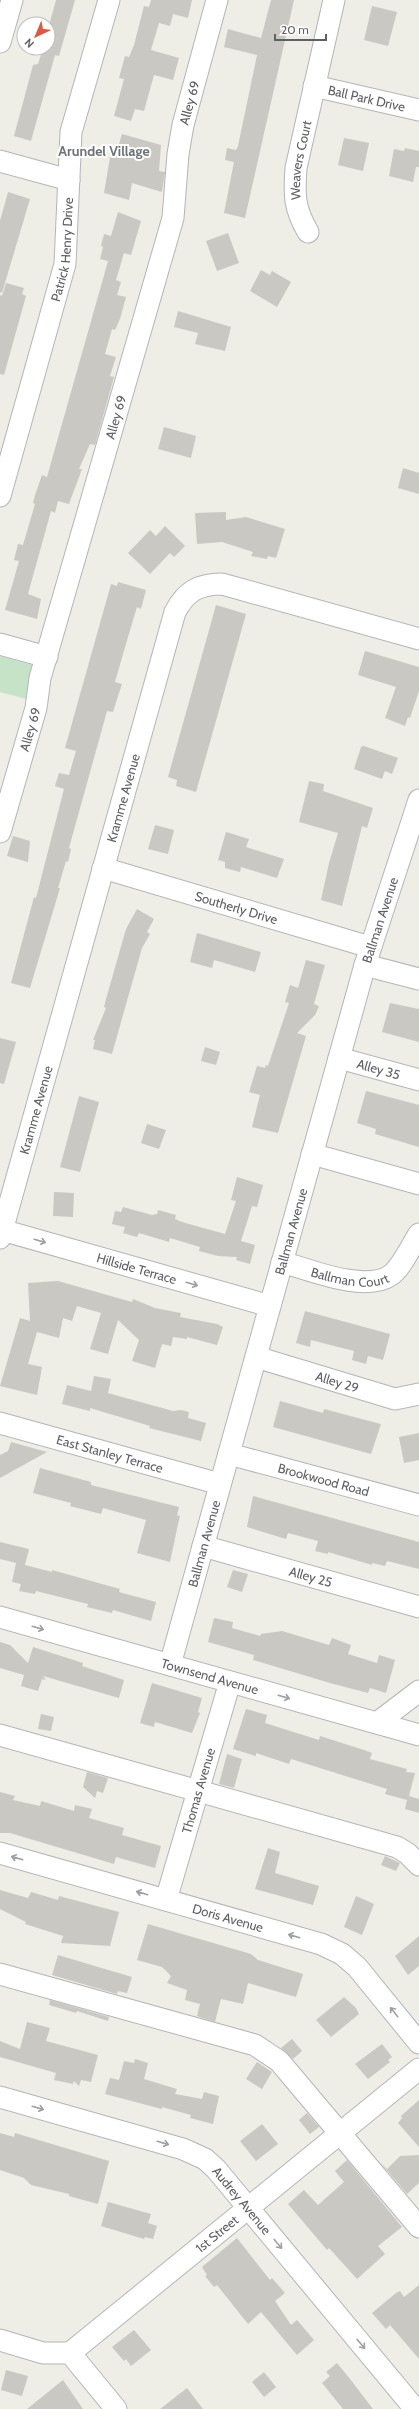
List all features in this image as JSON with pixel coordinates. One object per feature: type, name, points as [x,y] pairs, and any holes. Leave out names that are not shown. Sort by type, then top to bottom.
[{"type":"street","points":[[0,42],[12,0]]},
{"type":"street","name":"Patrick Henry Drive","points":[[0,496],[65,264],[71,132],[109,0]]},
{"type":"street","name":"Alley 69","points":[[0,832],[34,716],[47,657],[173,218],[177,183],[178,154],[183,125],[217,0]]},
{"type":"street","name":"Weavers Court","points":[[308,232],[298,215],[294,195],[296,168],[334,0]]},
{"type":"street","name":"Ball Park Drive","points":[[314,86],[419,110]]},
{"type":"street","points":[[0,161],[69,180]]},
{"type":"street","name":"Kramme Avenue","points":[[1,1234],[175,612],[181,600],[198,586],[222,584],[419,639]]},
{"type":"street","points":[[0,644],[47,657]]},
{"type":"street","name":"Ballman Avenue","points":[[170,1665],[367,956],[419,800]]},
{"type":"street","name":"Southerly Drive","points":[[103,868],[367,956],[419,979]]},
{"type":"street","name":"Alley 35","points":[[339,1058],[419,1080]]},
{"type":"street","points":[[312,1154],[419,1184]]},
{"type":"street","name":"Hillside Terrace","points":[[1,1234],[270,1306]]},
{"type":"street","name":"Ballman Court","points":[[282,1262],[357,1282],[370,1283],[382,1280],[393,1274],[419,1234]]},
{"type":"street","name":"Alley 29","points":[[256,1357],[395,1398],[419,1394]]},
{"type":"street","name":"East Stanley Terrace","points":[[0,1423],[220,1484]]},
{"type":"street","name":"Brookwood Road","points":[[229,1454],[419,1505]]},
{"type":"street","name":"Alley 25","points":[[203,1546],[419,1607]]},
{"type":"street","name":"Townsend Avenue","points":[[0,1617],[419,1735]]},
{"type":"street","name":"Thomas Avenue","points":[[166,1900],[230,1682]]},
{"type":"street","points":[[377,1723],[419,1691]]},
{"type":"street","points":[[0,1735],[397,1847],[407,1853],[419,1865]]},
{"type":"street","name":"Doris Avenue","points":[[0,1853],[322,1944],[342,1954],[357,1967],[419,2043]]},
{"type":"street","points":[[0,1974],[255,2045],[279,2061],[341,2132],[419,2227]]},
{"type":"street","name":"1st Street","points":[[70,2353],[419,2069]]},
{"type":"street","name":"Audrey Avenue","points":[[0,2097],[195,2154],[216,2169],[415,2409]]},
{"type":"street","points":[[0,2340],[43,2353],[70,2353],[116,2409]]},
{"type":"green space","points":[[0,656],[32,665],[36,669],[30,700],[0,692]]},
{"type":"building","points":[[56,0],[75,0],[59,56],[56,55],[56,16],[52,16]]},
{"type":"building","points":[[151,0],[192,0],[188,18],[173,14],[170,26],[159,23],[151,50],[179,58],[173,80],[154,75],[144,111],[135,109],[131,121],[114,116],[124,79],[119,78],[125,56],[129,57],[134,45],[144,6],[149,7]]},
{"type":"building","points":[[271,0],[294,0],[245,218],[224,213],[234,162],[225,160],[227,148],[236,150],[238,146],[257,55],[224,47],[228,29],[261,38]]},
{"type":"building","points":[[372,6],[397,12],[388,46],[364,40]]},
{"type":"building","points":[[40,56],[55,56],[31,141],[14,136],[33,65],[38,64]]},
{"type":"building","points":[[122,134],[161,145],[159,171],[165,172],[162,192],[132,183],[129,200],[104,193],[110,157],[115,158]]},
{"type":"building","points":[[344,138],[369,143],[363,171],[338,165]]},
{"type":"building","points":[[405,148],[419,151],[419,167],[416,167],[413,182],[389,176],[394,149],[404,151]]},
{"type":"building","points":[[8,192],[30,199],[2,293],[0,292],[0,221]]},
{"type":"building","points":[[118,212],[141,221],[131,255],[124,253],[116,280],[121,282],[117,295],[126,297],[120,319],[115,330],[112,329],[105,354],[116,357],[110,376],[114,377],[95,445],[90,444],[79,469],[82,469],[69,504],[58,501],[55,513],[51,511],[28,594],[41,599],[37,619],[5,610],[19,561],[14,560],[18,544],[23,545],[35,504],[33,503],[35,495],[42,475],[47,477],[108,261],[100,259],[104,234],[111,236]]},
{"type":"building","points":[[228,233],[239,263],[217,271],[206,241]]},
{"type":"building","points":[[261,270],[270,275],[272,271],[291,282],[277,307],[250,291]]},
{"type":"building","points":[[6,283],[24,288],[22,294],[26,296],[4,375],[0,374],[0,295],[2,296]]},
{"type":"building","points":[[178,311],[231,327],[225,351],[195,344],[198,333],[174,327]]},
{"type":"building","points":[[164,427],[196,436],[191,458],[158,449]]},
{"type":"building","points":[[403,468],[419,473],[419,494],[398,488]]},
{"type":"building","points":[[226,512],[226,520],[246,517],[285,529],[276,558],[268,556],[267,559],[251,556],[253,552],[222,542],[197,544],[195,513]]},
{"type":"building","points":[[165,526],[185,546],[174,557],[170,553],[150,574],[128,553],[150,530],[156,536]]},
{"type":"building","points":[[118,582],[146,590],[141,609],[137,607],[128,637],[115,682],[122,684],[113,712],[107,711],[69,848],[71,849],[68,862],[66,861],[58,888],[60,888],[30,988],[11,983],[34,897],[36,898],[64,789],[55,786],[59,773],[69,775],[76,751],[65,748],[111,584],[117,586]]},
{"type":"building","points":[[216,605],[246,614],[196,792],[176,786],[177,780],[168,777]]},
{"type":"building","points":[[365,651],[419,667],[419,691],[410,718],[408,717],[405,726],[385,718],[396,687],[358,675]]},
{"type":"building","points":[[364,746],[398,758],[392,774],[385,771],[382,779],[354,769],[361,747]]},
{"type":"building","points":[[309,781],[324,784],[323,791],[373,808],[367,828],[362,826],[342,906],[321,900],[329,863],[338,833],[299,822]]},
{"type":"building","points":[[155,825],[174,830],[168,854],[148,849]]},
{"type":"building","points":[[226,832],[249,839],[246,847],[284,859],[277,878],[241,867],[240,872],[225,868],[225,862],[218,860]]},
{"type":"building","points":[[13,836],[30,841],[28,862],[7,856]]},
{"type":"building","points":[[137,909],[154,919],[147,932],[150,934],[142,948],[112,1054],[93,1049],[95,1040],[93,1040],[106,1008],[104,1007],[106,999],[126,929]]},
{"type":"building","points":[[197,933],[261,952],[255,972],[214,960],[212,968],[190,962]]},
{"type":"building","points":[[306,960],[325,965],[314,1004],[319,1006],[315,1015],[297,1033],[306,1036],[278,1133],[252,1127],[260,1095],[249,1092],[257,1066],[265,1068],[266,1065],[268,1066],[289,1003],[285,1002],[290,985],[298,988]]},
{"type":"building","points":[[390,1003],[419,1009],[419,1042],[382,1032]]},
{"type":"building","points":[[0,1038],[16,1042],[4,1084],[0,1083]]},
{"type":"building","points":[[205,1047],[220,1052],[216,1065],[201,1061]]},
{"type":"building","points":[[366,1091],[419,1105],[419,1147],[375,1134],[376,1129],[357,1123]]},
{"type":"building","points":[[79,1096],[99,1102],[80,1172],[60,1167]]},
{"type":"building","points":[[147,1124],[166,1130],[159,1149],[141,1143]]},
{"type":"building","points":[[237,1177],[263,1185],[257,1207],[252,1206],[241,1241],[255,1245],[250,1264],[236,1260],[237,1257],[218,1256],[199,1251],[200,1247],[170,1238],[169,1242],[139,1233],[137,1237],[123,1233],[125,1227],[112,1224],[115,1211],[121,1212],[123,1207],[152,1215],[157,1214],[158,1210],[176,1215],[175,1219],[182,1222],[225,1234],[236,1201],[231,1200]]},
{"type":"building","points":[[54,1192],[74,1193],[73,1217],[53,1216]]},
{"type":"building","points":[[58,1281],[132,1302],[133,1299],[155,1308],[181,1313],[180,1317],[217,1324],[223,1327],[217,1345],[187,1337],[187,1339],[173,1337],[171,1346],[162,1344],[155,1368],[132,1361],[139,1340],[118,1320],[108,1354],[90,1349],[101,1313],[77,1306],[72,1321],[63,1318],[59,1338],[37,1332],[28,1364],[42,1367],[37,1395],[0,1386],[20,1318],[30,1321],[28,1283]]},
{"type":"building","points":[[305,1311],[390,1334],[383,1360],[368,1356],[366,1364],[352,1360],[354,1351],[311,1340],[310,1347],[296,1343]]},
{"type":"building","points":[[94,1376],[111,1379],[108,1393],[173,1411],[181,1410],[189,1412],[188,1418],[206,1423],[201,1441],[149,1428],[150,1426],[90,1408],[90,1411],[62,1404],[67,1385],[91,1391]]},
{"type":"building","points":[[280,1401],[323,1413],[324,1409],[381,1424],[371,1454],[273,1427]]},
{"type":"building","points":[[419,1433],[419,1460],[404,1463],[399,1437]]},
{"type":"building","points":[[11,1442],[47,1452],[0,1478],[0,1455],[8,1451]]},
{"type":"building","points":[[40,1468],[91,1482],[91,1485],[179,1507],[177,1516],[180,1515],[170,1562],[137,1553],[146,1520],[103,1508],[101,1514],[70,1506],[71,1503],[33,1493]]},
{"type":"building","points":[[253,1496],[419,1542],[419,1569],[387,1561],[385,1566],[372,1563],[372,1565],[328,1552],[328,1554],[315,1551],[318,1541],[288,1533],[286,1539],[247,1527]]},
{"type":"building","points":[[0,1542],[29,1549],[25,1565],[52,1572],[52,1570],[120,1589],[119,1592],[156,1602],[151,1621],[113,1610],[112,1613],[87,1607],[88,1604],[36,1591],[35,1594],[19,1591],[21,1584],[12,1582],[16,1563],[0,1559]]},
{"type":"building","points":[[233,1570],[248,1574],[242,1592],[227,1587]]},
{"type":"building","points":[[214,1618],[233,1622],[232,1628],[260,1636],[261,1634],[282,1631],[329,1645],[332,1638],[351,1645],[348,1654],[377,1663],[379,1655],[395,1660],[386,1693],[370,1688],[368,1693],[330,1683],[253,1660],[254,1655],[208,1642]]},
{"type":"building","points":[[0,1642],[10,1645],[28,1663],[33,1647],[83,1663],[82,1666],[124,1680],[119,1698],[43,1676],[46,1680],[42,1679],[38,1691],[21,1686],[24,1675],[0,1668]]},
{"type":"building","points":[[152,1683],[202,1698],[198,1712],[200,1713],[192,1733],[155,1722],[154,1727],[140,1723]]},
{"type":"building","points":[[246,1709],[267,1715],[265,1723],[319,1740],[320,1736],[364,1750],[372,1753],[370,1759],[407,1769],[406,1772],[415,1773],[409,1796],[419,1799],[419,1813],[405,1809],[407,1800],[385,1794],[387,1789],[291,1759],[289,1764],[256,1753],[256,1756],[233,1749]]},
{"type":"building","points":[[41,1714],[54,1717],[51,1731],[38,1729]]},
{"type":"building","points":[[227,1754],[242,1759],[234,1788],[219,1784]]},
{"type":"building","points":[[87,1772],[108,1778],[103,1793],[97,1791],[95,1798],[83,1787]]},
{"type":"building","points":[[0,1792],[15,1796],[13,1800],[40,1806],[41,1801],[74,1811],[75,1805],[92,1809],[89,1818],[124,1828],[122,1835],[161,1846],[155,1868],[116,1857],[114,1864],[10,1833],[0,1833]]},
{"type":"building","points":[[268,1848],[280,1852],[275,1873],[319,1886],[313,1905],[255,1889]]},
{"type":"building","points":[[385,1856],[400,1863],[396,1871],[381,1865]]},
{"type":"building","points":[[0,1890],[28,1898],[31,1892],[58,1900],[59,1896],[119,1912],[110,1946],[61,1943],[63,1936],[25,1924],[26,1922],[0,1909]]},
{"type":"building","points":[[356,1896],[374,1904],[362,1935],[344,1927]]},
{"type":"building","points":[[148,1924],[251,1954],[258,1960],[303,1974],[296,1997],[248,1983],[243,2004],[221,1999],[215,2022],[197,2016],[200,2004],[185,2000],[187,1990],[167,1983],[171,1976],[162,1967],[137,1960]]},
{"type":"building","points":[[419,1936],[419,1966],[408,1975],[395,1956]]},
{"type":"building","points":[[58,1955],[132,1977],[127,1993],[118,1991],[117,1994],[52,1975]]},
{"type":"building","points":[[344,1997],[356,2008],[359,2014],[331,2037],[316,2020]]},
{"type":"building","points":[[50,2000],[109,2017],[108,2021],[77,2011],[76,2013],[49,2005]]},
{"type":"building","points":[[27,2022],[50,2028],[46,2041],[98,2055],[91,2082],[81,2080],[79,2086],[74,2081],[73,2084],[54,2080],[56,2073],[0,2057],[0,2041],[20,2049]]},
{"type":"building","points":[[292,2039],[302,2051],[293,2059],[281,2048]]},
{"type":"building","points":[[382,2044],[392,2057],[388,2060],[390,2062],[368,2079],[355,2064]]},
{"type":"building","points":[[135,2059],[148,2063],[144,2079],[177,2089],[175,2094],[202,2099],[204,2092],[219,2096],[213,2124],[190,2118],[191,2115],[105,2094],[110,2078],[119,2080],[124,2061],[134,2063]]},
{"type":"building","points":[[257,2062],[272,2072],[262,2089],[246,2079]]},
{"type":"building","points":[[419,2100],[419,2147],[398,2123],[402,2118],[401,2116]]},
{"type":"building","points":[[307,2113],[319,2127],[310,2134],[299,2120]]},
{"type":"building","points":[[262,2124],[278,2144],[256,2161],[240,2141]]},
{"type":"building","points":[[0,2133],[14,2137],[15,2133],[109,2161],[98,2204],[69,2196],[69,2194],[31,2185],[24,2178],[0,2170]]},
{"type":"building","points":[[419,2155],[419,2183],[407,2194],[379,2161],[387,2169],[400,2156]]},
{"type":"building","points":[[347,2160],[402,2227],[378,2246],[385,2254],[357,2279],[329,2248],[327,2250],[288,2204],[304,2190],[318,2205],[344,2182],[335,2171]]},
{"type":"building","points":[[108,2202],[151,2214],[148,2223],[157,2226],[153,2239],[145,2237],[144,2239],[101,2226]]},
{"type":"building","points":[[237,2238],[270,2280],[272,2278],[285,2293],[275,2301],[291,2325],[297,2320],[314,2340],[297,2355],[261,2312],[248,2324],[217,2285],[214,2287],[205,2276],[207,2275],[202,2267]]},
{"type":"building","points":[[419,2285],[419,2359],[390,2325],[386,2329],[372,2313],[396,2293],[400,2291],[404,2297]]},
{"type":"building","points":[[134,2330],[151,2350],[131,2366],[126,2359],[124,2361],[112,2347]]},
{"type":"building","points":[[337,2363],[373,2409],[343,2409],[322,2383],[330,2376],[326,2372]]},
{"type":"building","points":[[6,2370],[28,2376],[22,2396],[1,2390]]},
{"type":"building","points":[[264,2372],[276,2387],[264,2397],[252,2382]]},
{"type":"building","points":[[63,2380],[83,2409],[27,2409]]},
{"type":"building","points":[[187,2388],[203,2409],[160,2409]]},
{"type":"district","name":"Arundel Village","points":[[104,151]]}]
